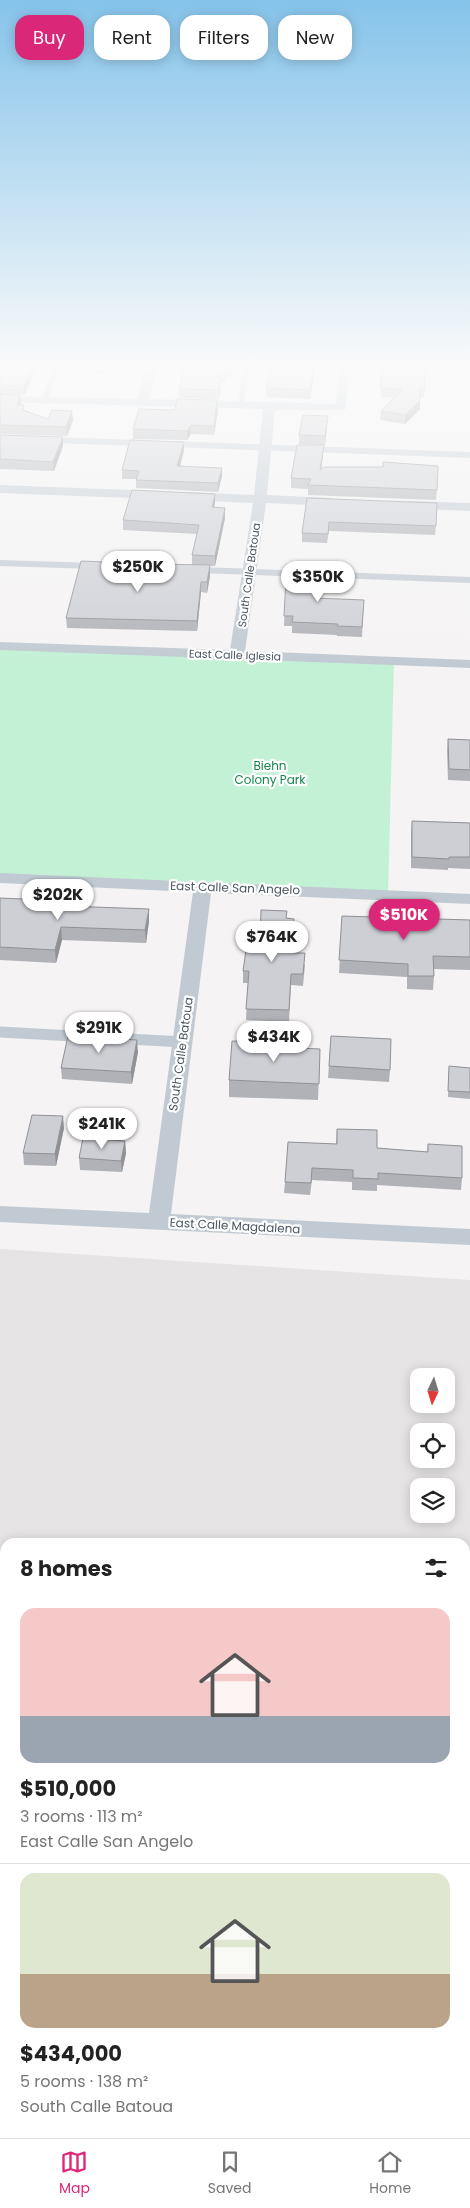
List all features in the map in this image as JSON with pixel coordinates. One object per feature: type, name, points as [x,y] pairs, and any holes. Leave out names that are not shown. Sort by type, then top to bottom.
[{"type":"street","name":"South Calle Batoua","points":[[237,654],[264,466]]},
{"type":"street","points":[[0,489],[346,503]]},
{"type":"street","points":[[394,504],[470,507]]},
{"type":"street","name":"East Calle Iglesia","points":[[0,646],[470,664]]},
{"type":"street","name":"East Calle San Angelo","points":[[0,878],[470,898]]},
{"type":"street","name":"South Calle Batoua","points":[[159,1222],[203,887]]},
{"type":"street","name":"East Calle Magdalena","points":[[0,1214],[470,1237]]},
{"type":"lane","points":[[0,563],[167,569]]},
{"type":"lane","points":[[187,569],[470,580]]},
{"type":"lane","points":[[0,1032],[183,1042]]},
{"type":"shaded area","points":[[0,1249],[470,1280],[470,1538],[0,1538]]},
{"type":"green space","name":"Biehn Colony Park","points":[[0,646],[394,661],[388,895],[0,878]]},
{"type":"building","points":[[123,466],[222,468],[218,483],[136,480],[139,471],[122,470]]},
{"type":"building","points":[[293,466],[321,466],[320,470],[324,467],[438,466],[437,490],[308,485],[311,479],[291,478]]},
{"type":"building","points":[[132,490],[215,494],[212,507],[225,508],[215,556],[192,555],[199,525],[123,520]]},
{"type":"building","points":[[307,498],[437,503],[436,526],[329,522],[328,534],[302,533]]},
{"type":"building","points":[[81,561],[104,562],[102,569],[147,570],[149,564],[210,565],[207,582],[201,582],[197,621],[66,618]]},
{"type":"building","points":[[290,570],[316,571],[315,598],[364,600],[362,627],[292,622],[293,616],[284,616],[286,578],[289,578]]},
{"type":"building","points":[[448,739],[470,740],[470,770],[449,769]]},
{"type":"building","points":[[412,821],[470,823],[470,857],[449,857],[449,859],[412,857]]},
{"type":"building","points":[[0,898],[67,901],[66,906],[149,909],[145,930],[61,927],[55,950],[0,947]]},
{"type":"building","points":[[261,910],[287,911],[286,918],[294,919],[293,953],[305,953],[303,974],[291,974],[289,1010],[246,1009],[249,971],[243,971],[247,943],[260,944]]},
{"type":"building","points":[[342,916],[470,920],[470,957],[433,956],[434,976],[408,976],[408,964],[339,960]]},
{"type":"building","points":[[68,1036],[137,1040],[131,1072],[61,1068]]},
{"type":"building","points":[[331,1036],[391,1039],[390,1070],[329,1066]]},
{"type":"building","points":[[232,1041],[276,1043],[276,1047],[320,1049],[319,1084],[229,1080]]},
{"type":"building","points":[[449,1066],[470,1068],[470,1092],[448,1091]]},
{"type":"building","points":[[32,1115],[63,1116],[55,1154],[23,1153]]},
{"type":"building","points":[[337,1129],[377,1130],[377,1148],[428,1152],[428,1144],[462,1146],[462,1178],[378,1173],[378,1179],[353,1178],[353,1170],[312,1168],[311,1183],[285,1182],[288,1142],[337,1144]]},
{"type":"building","points":[[83,1138],[125,1141],[121,1161],[79,1158]]}]
